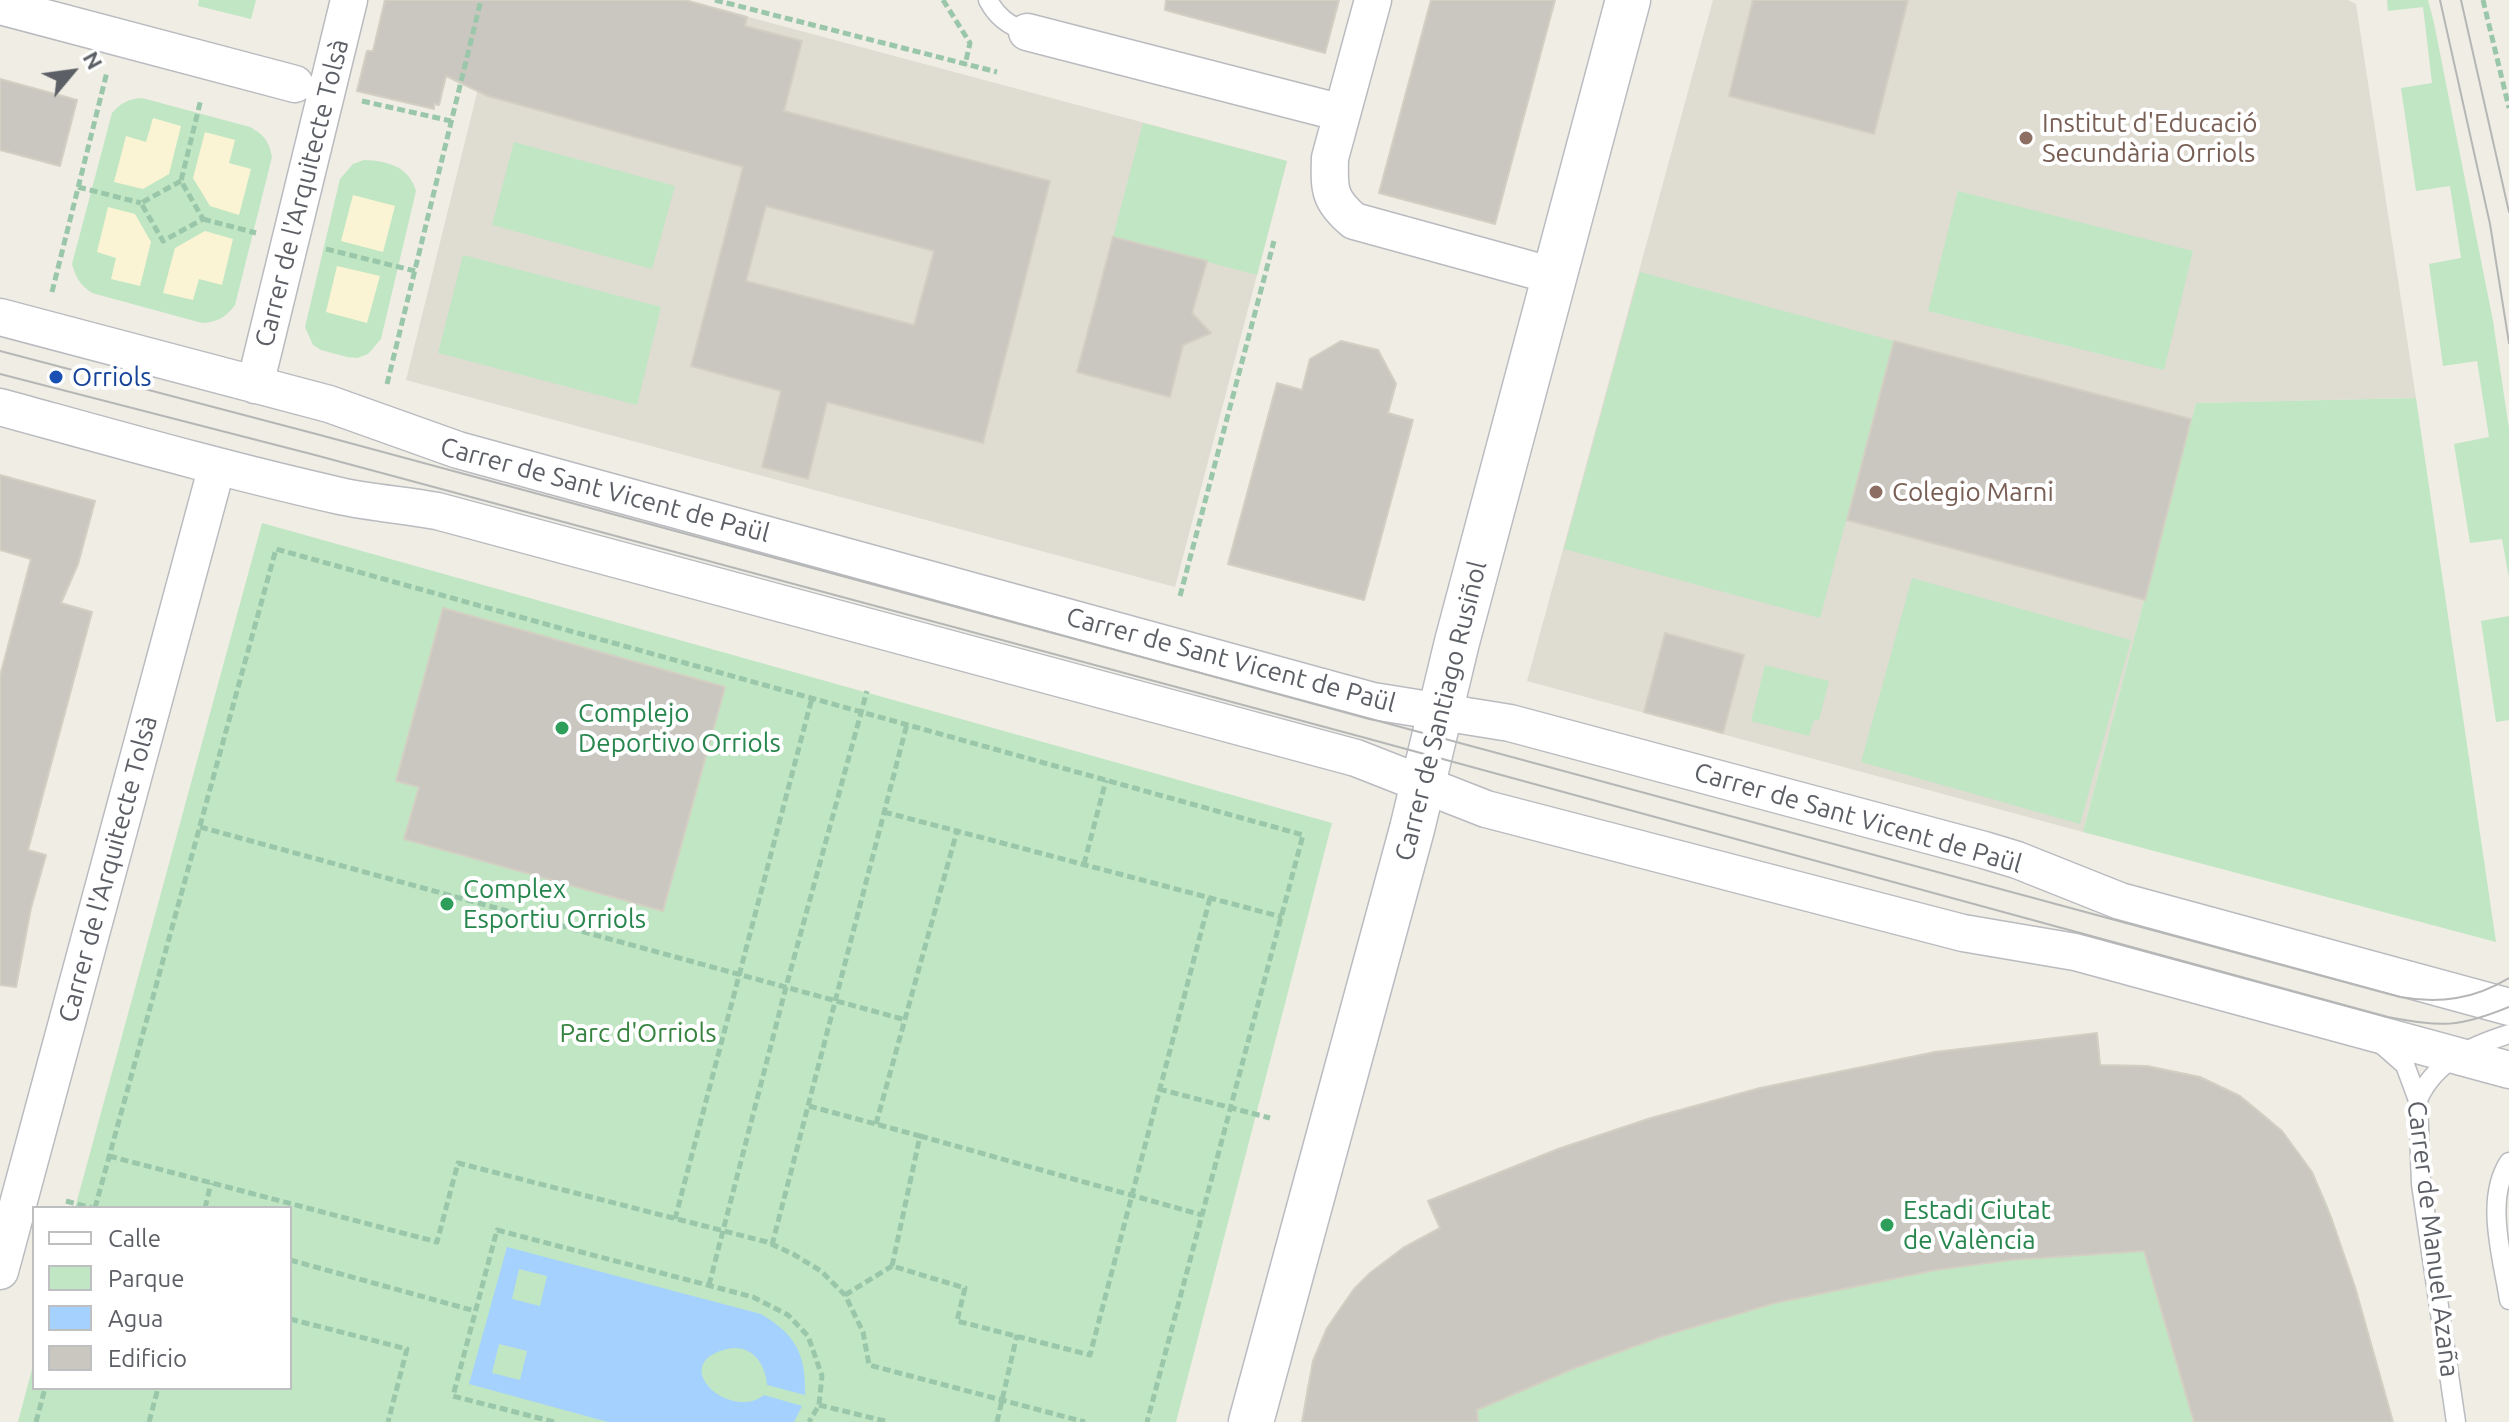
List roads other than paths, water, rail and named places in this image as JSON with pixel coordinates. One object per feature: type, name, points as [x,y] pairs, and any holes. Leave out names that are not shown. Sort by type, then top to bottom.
[{"type":"street","name":"Carrer de l'Arquitecte Tolsà","points":[[255,385],[349,0]]},
{"type":"street","points":[[1373,0],[1330,158],[1329,184],[1337,206],[1354,221],[1554,276]]},
{"type":"street","name":"Carrer de Santiago Rusiñol","points":[[1251,1422],[1423,786],[1628,0]]},
{"type":"street","points":[[0,6],[295,84]]},
{"type":"street","points":[[1027,32],[1342,113]]},
{"type":"street","name":"Carrer de Sant Vicent de Paül","points":[[0,317],[329,404],[414,436],[519,467],[1373,701],[1510,723],[1984,850],[2120,901],[2509,1007]]},
{"type":"street","points":[[0,407],[344,497],[437,511],[1356,758],[1486,809],[1963,933],[2075,952],[2509,1070]]},
{"type":"street","name":"Carrer de l'Arquitecte Tolsà","points":[[0,1271],[13,1175],[217,466]]},
{"type":"lane","points":[[988,0],[996,15],[1012,27],[1027,32]]},
{"type":"lane","name":"Carrer de Manuel Azaña","points":[[2361,1030],[2405,1065],[2418,1100],[2421,1184],[2456,1422]]},
{"type":"lane","points":[[2418,1100],[2425,1083],[2454,1056],[2509,1034]]},
{"type":"lane","points":[[2509,1162],[2497,1194],[2497,1220],[2509,1300]]},
{"type":"water","points":[[507,1247],[761,1314],[783,1330],[796,1347],[801,1357],[805,1395],[767,1385],[764,1370],[756,1357],[736,1348],[710,1356],[702,1366],[703,1377],[710,1388],[735,1401],[750,1401],[764,1395],[802,1406],[794,1422],[608,1422],[469,1384]],"holes":[[[519,1269],[547,1276],[540,1306],[512,1299]],[[499,1344],[527,1351],[520,1380],[492,1373]]]},
{"type":"tram line","points":[[2440,0],[2490,224],[2509,343]]},
{"type":"tram line","points":[[2461,0],[2509,212]]},
{"type":"tram line","points":[[0,351],[2400,997],[2429,1000],[2456,998],[2483,991],[2509,978]]},
{"type":"tram line","points":[[0,374],[315,455],[2388,1017],[2450,1024],[2509,1007]]},
{"type":"place","name":"Institut d'Educació Secundària Orriols","points":[[2026,138]]},
{"type":"place","name":"Orriols","points":[[56,377]]},
{"type":"place","name":"Colegio Marni","points":[[1876,492]]},
{"type":"place","name":"Complejo Deportivo Orriols","points":[[562,728]]},
{"type":"place","name":"Complex Esportiu Orriols","points":[[447,904]]},
{"type":"place","name":"Estadi Ciutat de València","points":[[1887,1225]]},
{"type":"park label","name":"Parc d'Orriols","points":[[638,1033]]}]
